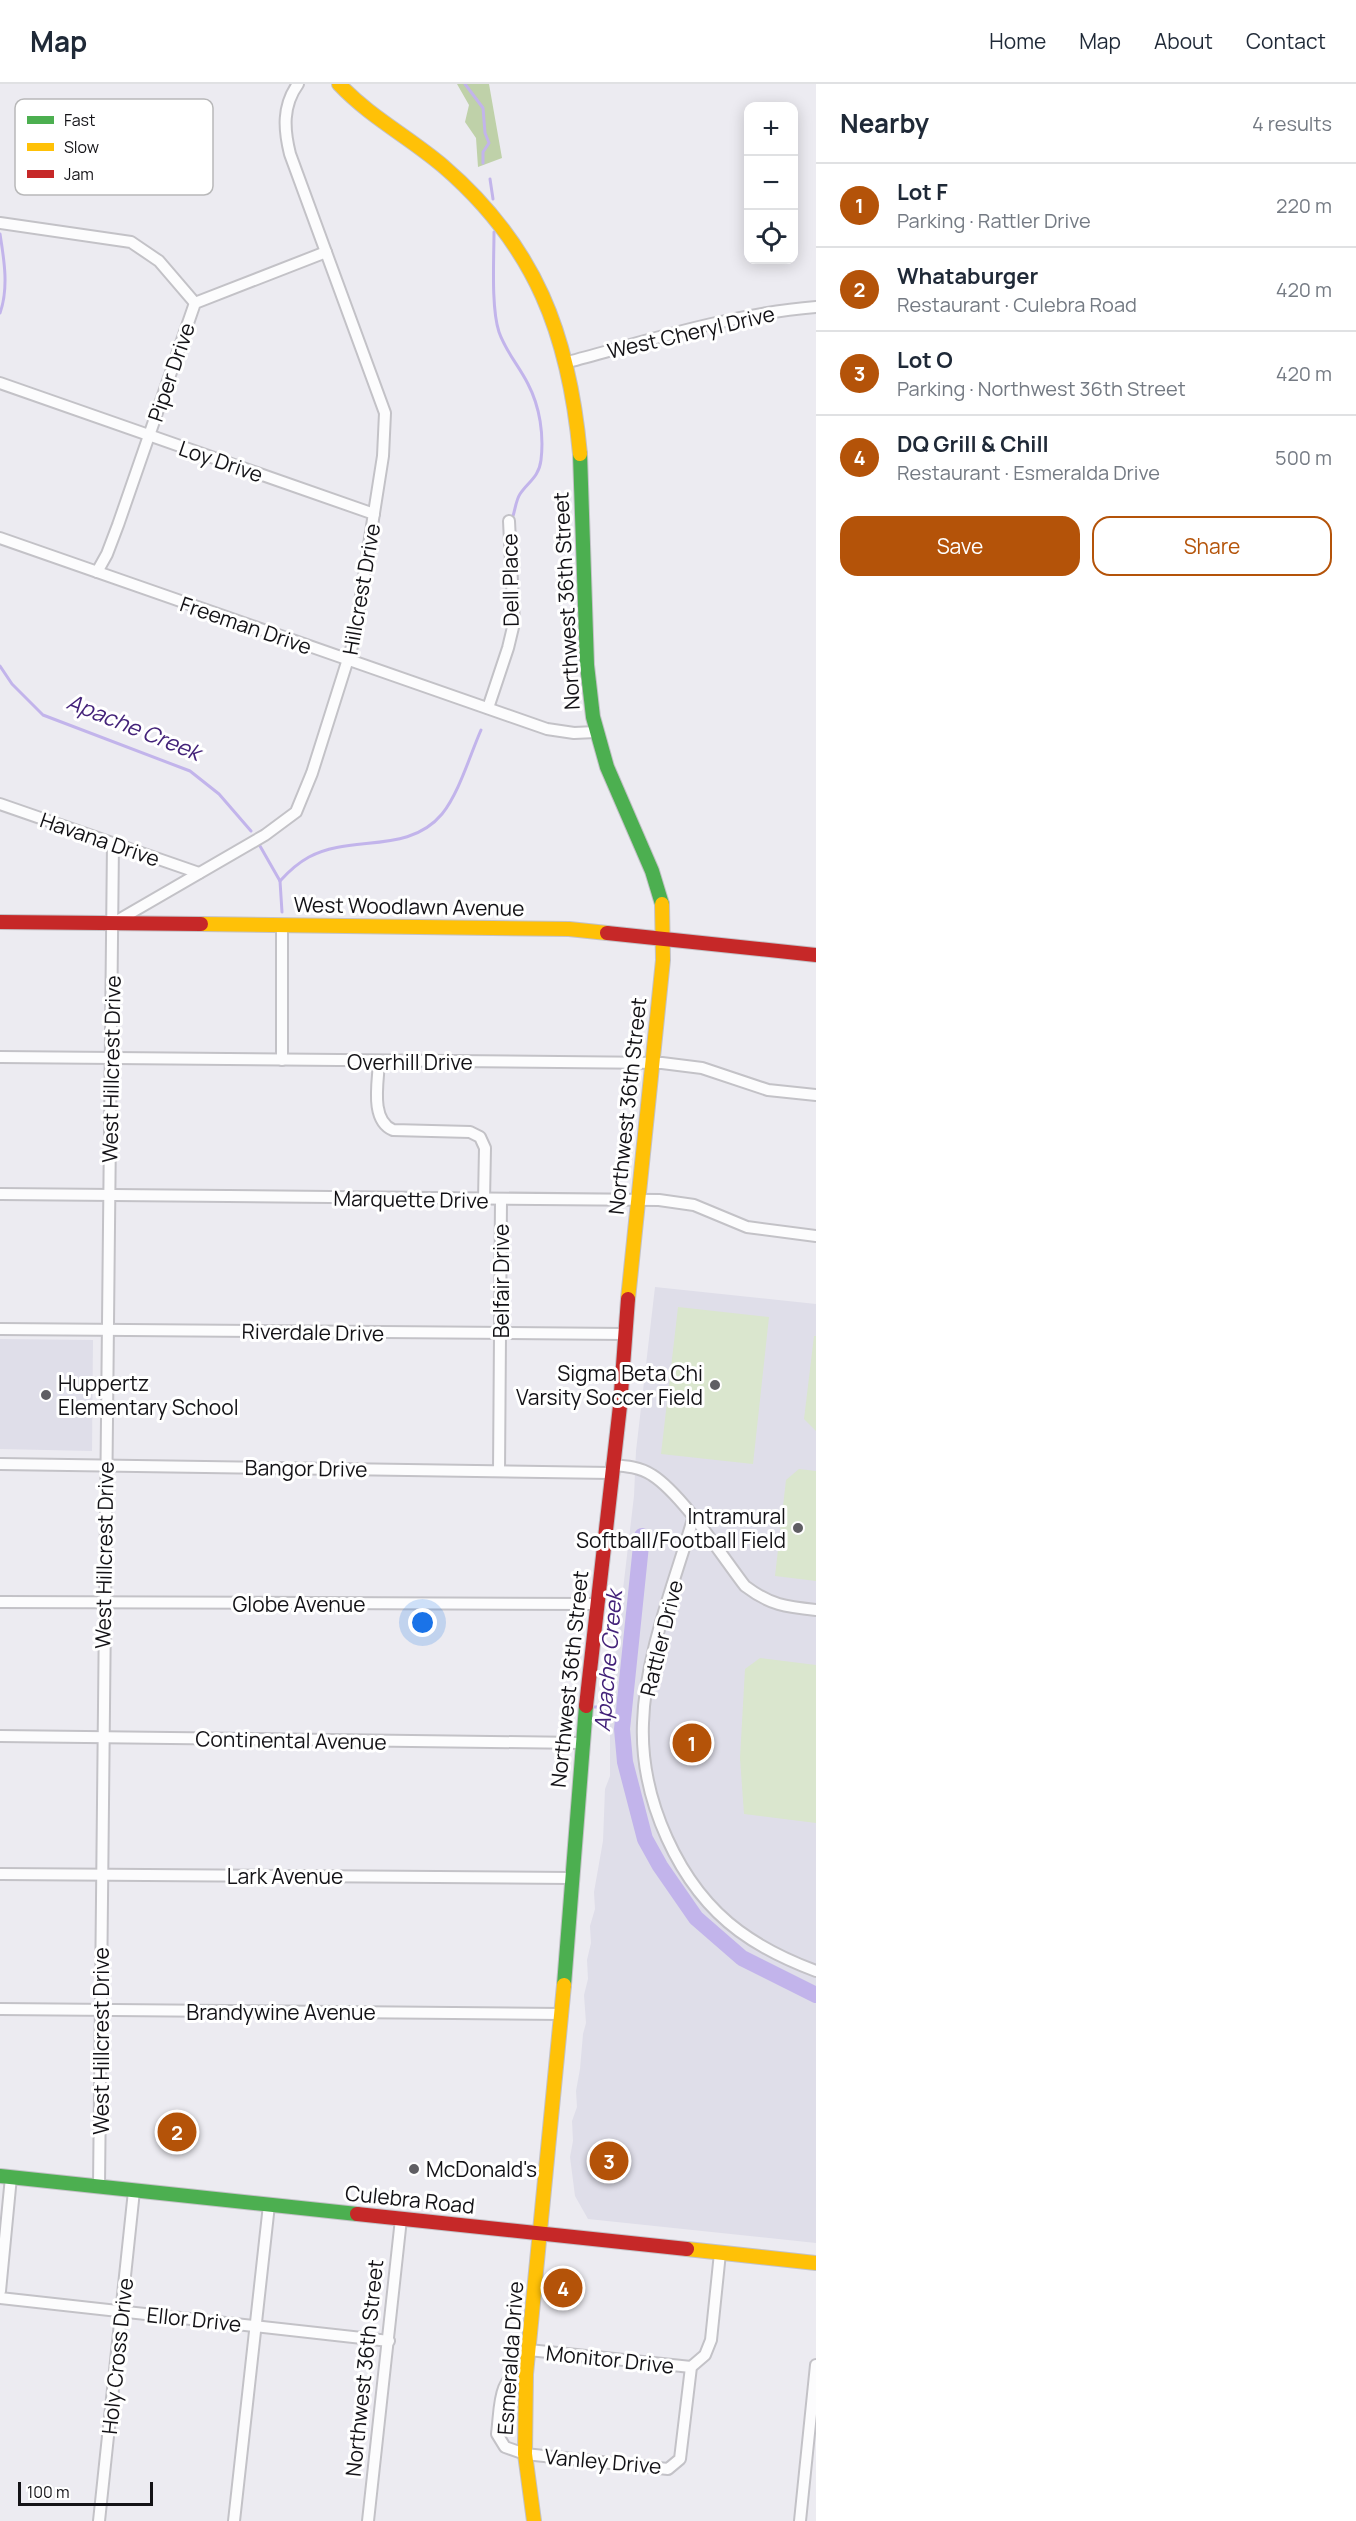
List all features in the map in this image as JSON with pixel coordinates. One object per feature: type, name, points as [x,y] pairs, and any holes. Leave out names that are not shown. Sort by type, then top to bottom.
[{"type":"main road","name":"Northwest 36th Street","points":[[339,84],[366,110],[432,158],[474,193],[509,237],[541,288],[568,362],[578,419],[587,671],[596,732],[656,883],[662,908],[664,938],[626,1334],[582,1743],[562,2014],[540,2234]]},
{"type":"main road","name":"West Woodlawn Avenue","points":[[0,922],[569,929],[816,955]]},
{"type":"main road","name":"Culebra Road","points":[[6,2176],[816,2263]]},
{"type":"main road","name":"Esmeralda Drive","points":[[534,2521],[525,2454],[528,2356],[540,2234]]},
{"type":"street","name":"Hillcrest Drive","points":[[113,923],[271,831],[296,812],[312,773],[354,640],[383,456],[385,413],[290,154],[285,134],[288,105],[297,84]]},
{"type":"street","points":[[0,223],[131,242],[159,261],[195,303]]},
{"type":"street","name":"Piper Drive","points":[[97,572],[107,554],[195,303],[326,252]]},
{"type":"street","name":"West Cheryl Drive","points":[[568,362],[720,321],[773,311],[816,307]]},
{"type":"street","name":"Loy Drive","points":[[0,383],[374,514]]},
{"type":"street","name":"Dell Place","points":[[488,708],[514,623],[509,521]]},
{"type":"street","name":"Freeman Drive","points":[[0,538],[547,729],[574,734],[596,732]]},
{"type":"street","name":"Havana Drive","points":[[0,804],[199,873]]},
{"type":"street","points":[[113,843],[113,923]]},
{"type":"street","name":"West Hillcrest Drive","points":[[99,2187],[105,1466],[111,1195],[110,1058],[113,923]]},
{"type":"street","points":[[282,925],[282,1060]]},
{"type":"street","name":"Overhill Drive","points":[[0,1057],[652,1063],[702,1068],[768,1090],[816,1095]]},
{"type":"street","name":"Belfair Drive","points":[[378,1062],[378,1114],[388,1128],[470,1132],[480,1137],[485,1148],[484,1200]]},
{"type":"street","name":"Marquette Drive","points":[[0,1194],[484,1200],[638,1199],[679,1202],[747,1227],[816,1236]]},
{"type":"street","name":"Belfair Drive","points":[[499,1471],[501,1200]]},
{"type":"street","name":"Riverdale Drive","points":[[0,1329],[501,1335],[626,1334]]},
{"type":"street","name":"Bangor Drive","points":[[0,1464],[499,1471],[634,1467],[652,1475],[668,1488],[745,1586],[761,1598],[781,1606],[816,1610]]},
{"type":"street","name":"Rattler Drive","points":[[693,1519],[649,1668],[643,1723],[645,1762],[654,1808],[665,1836],[688,1876],[712,1906],[737,1930],[766,1948],[816,1971]]},
{"type":"street","name":"Globe Avenue","points":[[0,1602],[597,1604]]},
{"type":"street","name":"Continental Avenue","points":[[0,1736],[582,1743]]},
{"type":"street","name":"Lark Avenue","points":[[0,1874],[571,1878]]},
{"type":"street","name":"Brandywine Avenue","points":[[0,2009],[562,2014]]},
{"type":"street","points":[[0,2291],[6,2176]]},
{"type":"street","name":"Holy Cross Drive","points":[[99,2521],[134,2190]]},
{"type":"street","points":[[234,2521],[269,2205]]},
{"type":"street","name":"Northwest 36th Street","points":[[368,2521],[401,2219]]},
{"type":"street","points":[[691,2367],[705,2355],[711,2340],[720,2253]]},
{"type":"street","name":"Ellor Drive","points":[[0,2298],[389,2341]]},
{"type":"street","points":[[525,2454],[505,2447],[497,2434],[505,2383],[528,2356]]},
{"type":"street","name":"Monitor Drive","points":[[528,2356],[691,2367]]},
{"type":"street","points":[[800,2521],[816,2365]]},
{"type":"street","name":"Vanley Drive","points":[[525,2454],[668,2469],[680,2459],[691,2367]]},
{"type":"shaded area","points":[[655,1287],[816,1304],[816,2243],[588,2219],[575,2196],[570,2157],[573,2141],[572,2121],[577,2107],[576,2091],[586,2023],[584,1995],[588,1979],[590,1926],[595,1909],[594,1892],[603,1841],[605,1789],[610,1776],[610,1700]]},
{"type":"shaded area","name":"Huppertz Elementary School","points":[[0,1339],[93,1340],[92,1451],[0,1449]]},
{"type":"green space","points":[[457,84],[489,84],[502,158],[478,167],[476,138],[465,122],[469,105]]},
{"type":"green space","name":"Sigma Beta Chi Varsity Soccer Field","points":[[678,1307],[769,1317],[753,1464],[661,1454]]},
{"type":"green space","points":[[814,1336],[816,1336],[816,1431],[804,1419]]},
{"type":"green space","name":"Intramural Softball/Football Field","points":[[799,1469],[816,1471],[816,1581],[775,1576],[786,1480]]},
{"type":"green space","points":[[760,1658],[816,1665],[816,1823],[744,1814],[740,1758],[745,1669]]},
{"type":"waterway","points":[[465,84],[483,108],[485,133],[489,143],[483,152],[483,163]]},
{"type":"waterway","points":[[490,179],[493,199]]},
{"type":"waterway","points":[[494,232],[493,283],[496,322],[505,346],[532,393],[541,431],[540,466],[536,475],[519,496],[513,516]]},
{"type":"waterway","name":"Apache Creek","points":[[0,234],[5,284],[0,313]]},
{"type":"waterway","name":"Apache Creek","points":[[0,666],[12,684],[43,715],[190,771],[219,794],[251,831]]},
{"type":"waterway","points":[[280,881],[301,862],[325,850],[396,840],[428,827],[442,814],[454,796],[481,730]]},
{"type":"waterway","name":"Apache Creek","points":[[260,846],[280,881],[282,912]]},
{"type":"waterway","name":"Apache Creek","points":[[642,1536],[622,1729],[625,1762],[645,1839],[660,1866],[696,1918],[742,1958],[816,1995]]},
{"type":"waterway","points":[[594,1707],[600,1707],[610,1714],[623,1716]]},
{"type":"traffic: fast","points":[[580,454],[587,665],[593,717],[607,767],[652,871],[662,904]]},
{"type":"traffic: fast","points":[[564,1985],[586,1706]]},
{"type":"traffic: fast","points":[[0,2176],[357,2214]]},
{"type":"traffic: slow","points":[[339,84],[364,107],[443,166],[475,196],[502,228],[524,261],[542,295],[556,332],[567,370],[580,454]]},
{"type":"traffic: slow","points":[[628,1299],[663,960],[662,904]]},
{"type":"traffic: slow","points":[[201,924],[569,929],[607,933]]},
{"type":"traffic: slow","points":[[534,2521],[525,2454],[526,2374],[564,1985]]},
{"type":"traffic: slow","points":[[687,2249],[816,2263]]},
{"type":"traffic: jam","points":[[0,922],[201,924]]},
{"type":"traffic: jam","points":[[607,933],[816,955]]},
{"type":"traffic: jam","points":[[586,1706],[620,1406],[628,1299]]},
{"type":"traffic: jam","points":[[357,2214],[687,2249]]},
{"type":"place","name":"Sigma Beta Chi Varsity Soccer Field","points":[[715,1385]]},
{"type":"place","name":"Huppertz Elementary School","points":[[46,1395]]},
{"type":"place","name":"Intramural Softball/Football Field","points":[[798,1528]]},
{"type":"place","name":"Lot F","points":[[692,1743]]},
{"type":"place","name":"Whataburger","points":[[177,2132]]},
{"type":"place","name":"Lot O","points":[[609,2161]]},
{"type":"place","name":"McDonald's","points":[[414,2169]]},
{"type":"place","name":"DQ Grill & Chill","points":[[563,2288]]}]
